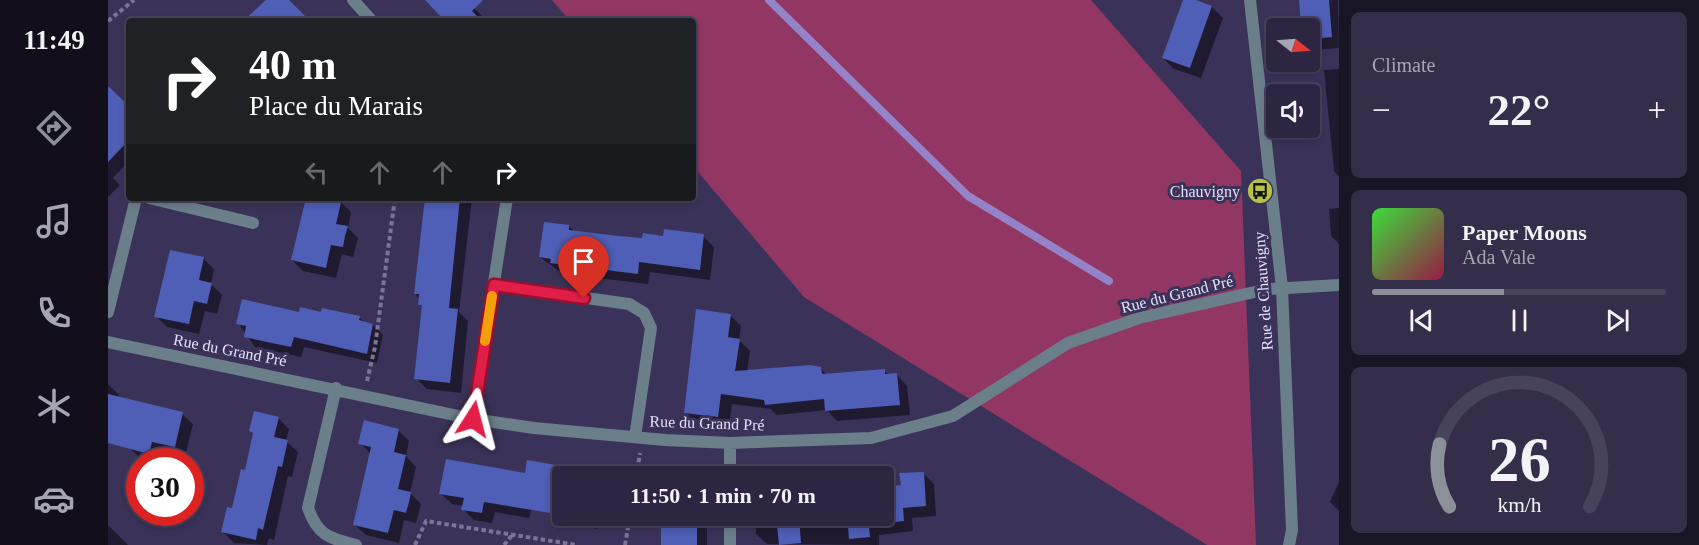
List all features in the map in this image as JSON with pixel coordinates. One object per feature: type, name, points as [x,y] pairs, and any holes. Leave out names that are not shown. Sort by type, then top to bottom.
[{"type":"street","points":[[353,0],[369,18]]},
{"type":"street","name":"Rue de Chauvigny","points":[[1250,0],[1282,288],[1292,530],[1289,545]]},
{"type":"street","points":[[108,312],[135,201]]},
{"type":"street","points":[[161,201],[253,223]]},
{"type":"street","points":[[473,419],[507,201]]},
{"type":"street","points":[[494,285],[629,304],[644,313],[651,328],[635,437]]},
{"type":"street","name":"Rue du Grand Pré","points":[[108,342],[336,388],[473,419],[534,428],[730,443],[871,438],[953,416],[1068,344],[1139,318],[1282,288],[1339,285]]},
{"type":"street","points":[[336,388],[308,508],[314,524],[326,537],[356,545]]},
{"type":"street","points":[[730,443],[730,466]]},
{"type":"street","points":[[730,526],[730,545]]},
{"type":"path","points":[[108,21],[134,0]]},
{"type":"path","points":[[363,394],[375,347],[395,201]]},
{"type":"path","points":[[415,545],[426,521],[577,545]]},
{"type":"path","points":[[625,545],[628,526]]},
{"type":"path","points":[[504,545],[513,535]]},
{"type":"shaded area","points":[[552,0],[1091,0],[1241,171],[1256,545],[1207,545],[804,297],[696,170],[696,18],[567,18]]},
{"type":"building","points":[[266,0],[289,0],[307,18],[246,18]]},
{"type":"building","points":[[425,0],[483,0],[472,11],[479,18],[442,18]]},
{"type":"building","points":[[1183,0],[1196,0],[1212,6],[1190,68],[1162,58]]},
{"type":"building","points":[[1299,0],[1329,0],[1332,37],[1320,38],[1320,18],[1300,18]]},
{"type":"building","points":[[108,86],[126,103],[126,143],[108,162]]},
{"type":"building","points":[[305,201],[341,201],[336,224],[348,226],[343,247],[331,245],[326,268],[291,260]]},
{"type":"building","points":[[425,201],[460,201],[449,308],[458,309],[450,383],[414,379],[422,305],[418,305],[419,294],[414,294]]},
{"type":"building","points":[[544,222],[569,225],[569,230],[642,238],[643,233],[663,236],[664,229],[704,234],[700,270],[639,262],[638,274],[550,263],[551,259],[539,257]]},
{"type":"building","points":[[170,250],[204,257],[199,280],[212,283],[207,304],[194,301],[189,324],[154,317]]},
{"type":"building","points":[[242,299],[299,312],[300,307],[321,312],[322,308],[360,316],[359,320],[373,324],[367,354],[294,337],[291,347],[244,337],[246,326],[236,324]]},
{"type":"building","points":[[696,309],[731,314],[728,337],[740,339],[735,371],[810,365],[821,367],[822,374],[885,369],[885,374],[897,373],[900,405],[825,411],[824,399],[765,405],[764,400],[721,394],[718,417],[684,413]]},
{"type":"building","points":[[108,394],[183,412],[175,447],[152,442],[150,448],[127,448],[108,443]]},
{"type":"building","points":[[254,411],[279,417],[274,437],[288,440],[282,467],[278,466],[263,530],[258,528],[256,540],[221,532],[227,507],[232,508],[241,469],[245,470],[253,433],[249,431]]},
{"type":"building","points":[[364,420],[399,429],[394,452],[406,455],[398,489],[411,492],[409,502],[406,513],[394,510],[388,533],[353,525],[371,447],[358,444]]},
{"type":"building","points":[[446,459],[525,473],[527,460],[562,466],[552,466],[552,513],[484,502],[482,513],[461,510],[464,498],[439,494]]},
{"type":"building","points":[[924,472],[926,506],[903,508],[904,521],[894,522],[894,486],[901,485],[899,473]]},
{"type":"building","points":[[661,526],[697,526],[697,545],[661,545]]},
{"type":"building","points":[[777,526],[800,526],[801,543],[779,545]]},
{"type":"building","points":[[848,526],[869,526],[870,537],[849,539]]},
{"type":"waterway","points":[[769,0],[968,196],[1109,281]]},
{"type":"slow traffic","points":[[485,341],[492,296]]},
{"type":"place","name":"Chauvigny","points":[[1260,191]]},
{"type":"route","points":[[473,419],[494,285],[584,298]]}]
